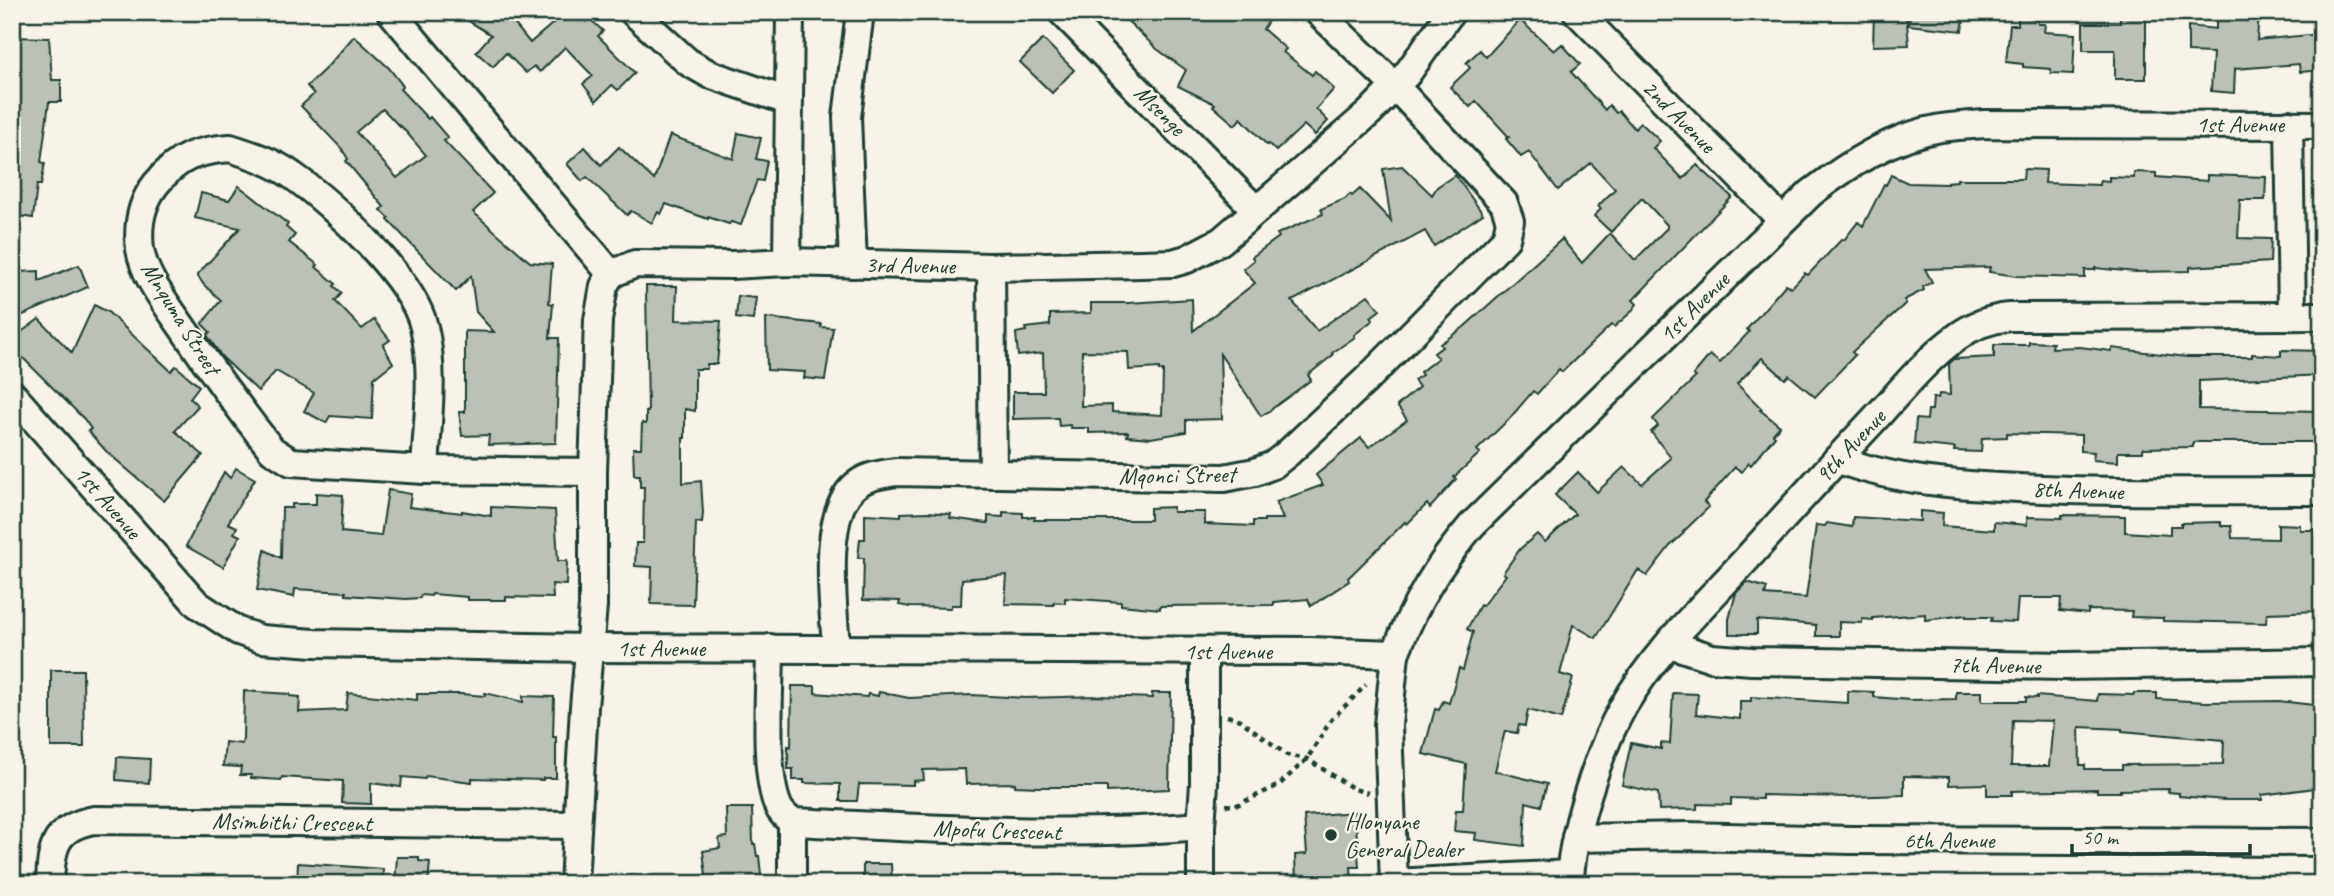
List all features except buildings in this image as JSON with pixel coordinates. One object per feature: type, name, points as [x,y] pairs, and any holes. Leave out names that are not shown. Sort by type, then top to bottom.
[{"type":"street","points":[[391,12],[611,274],[603,293],[598,320],[593,472],[595,560],[574,884]]},
{"type":"street","points":[[634,12],[688,62],[709,74],[788,101]]},
{"type":"street","points":[[787,262],[790,12]]},
{"type":"street","points":[[853,264],[847,117],[859,12]]},
{"type":"street","name":"Msenge","points":[[1062,12],[1256,210]]},
{"type":"street","points":[[1318,12],[1396,87]]},
{"type":"street","name":"3rd Avenue","points":[[611,274],[635,264],[732,265],[787,262],[991,267],[1173,263],[1201,254],[1221,241],[1342,138],[1396,87],[1451,12]]},
{"type":"street","name":"2nd Avenue","points":[[1577,12],[1782,220]]},
{"type":"street","name":"Mqonci Street","points":[[836,648],[832,555],[835,525],[840,506],[859,482],[872,476],[897,472],[1224,478],[1241,476],[1273,465],[1356,389],[1498,248],[1510,230],[1504,202],[1396,87]]},
{"type":"street","name":"1st Avenue","points":[[12,394],[197,604],[239,631],[261,639],[314,643],[589,648],[1310,651],[1395,654],[1432,575],[1472,525],[1782,220],[1811,193],[1869,153],[1939,128],[1984,124],[2322,125]]},
{"type":"street","points":[[2289,124],[2292,315]]},
{"type":"street","name":"Mnquma Street","points":[[425,470],[429,402],[428,354],[425,328],[412,295],[364,240],[323,200],[292,175],[263,159],[230,148],[201,151],[179,161],[149,193],[139,214],[140,250],[148,272],[170,310],[267,444],[280,457],[291,462],[425,470],[593,472]]},
{"type":"street","points":[[991,267],[993,474]]},
{"type":"street","name":"9th Avenue","points":[[1570,879],[1576,838],[1603,750],[1622,708],[1641,680],[1670,644],[1837,459],[1939,351],[1965,331],[1994,319],[2010,317],[2322,316]]},
{"type":"street","name":"8th Avenue","points":[[1837,459],[1858,467],[1913,479],[1987,486],[2100,492],[2322,491]]},
{"type":"street","name":"7th Avenue","points":[[1670,644],[1712,658],[1752,661],[2052,666],[2322,662]]},
{"type":"street","points":[[770,648],[772,785],[778,807],[792,822],[792,884]]},
{"type":"street","points":[[1200,884],[1204,652]]},
{"type":"street","points":[[1395,654],[1388,725],[1394,883],[1570,879]]},
{"type":"street","name":"Mpofu Crescent","points":[[792,822],[1028,833],[1100,833],[1202,813]]},
{"type":"street","name":"Msimbithi Crescent","points":[[50,884],[58,839],[66,829],[76,823],[94,820],[577,825]]},
{"type":"street","name":"6th Avenue","points":[[1576,838],[1688,836],[1852,841],[2322,842]]},
{"type":"path","points":[[1202,813],[1235,806],[1279,785],[1307,760],[1331,720],[1370,682]]},
{"type":"path","points":[[1203,709],[1240,720],[1287,755],[1307,760],[1354,789],[1389,799]]},
{"type":"place","name":"Hlonyane General Dealer","points":[[1331,835]]}]
